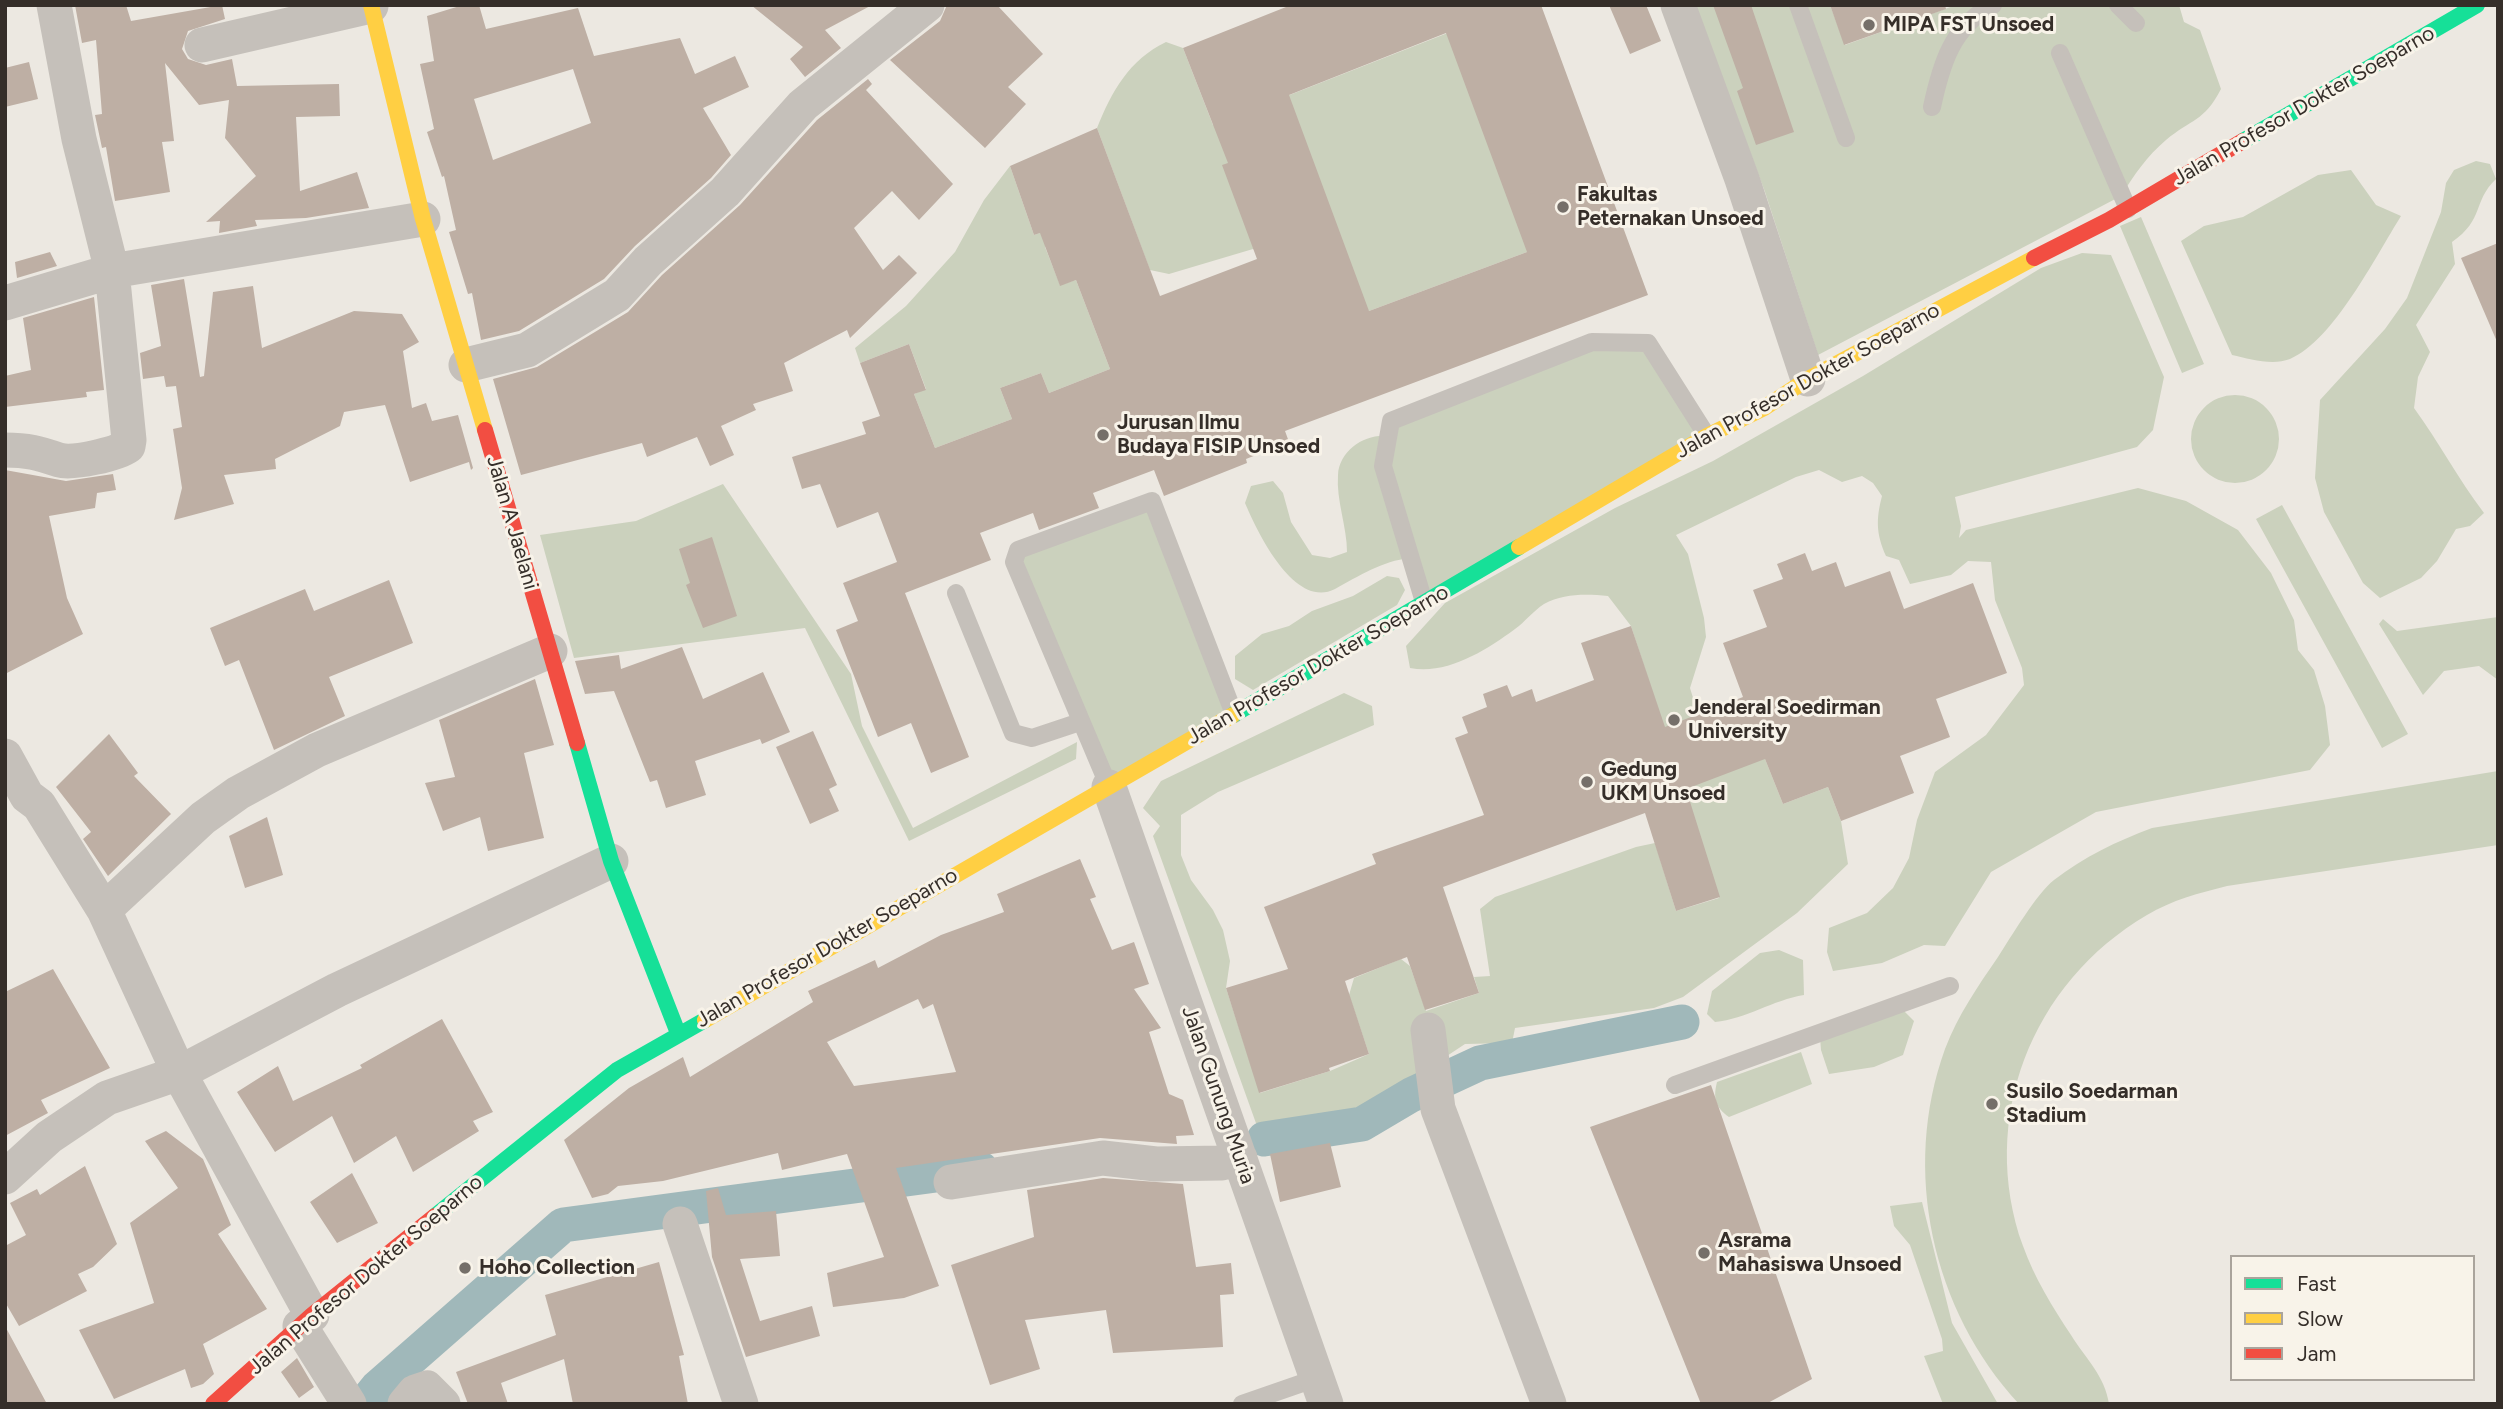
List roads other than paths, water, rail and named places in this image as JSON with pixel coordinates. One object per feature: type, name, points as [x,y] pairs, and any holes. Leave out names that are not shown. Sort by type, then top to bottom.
[{"type":"street","points":[[5,450],[35,450],[68,460],[117,453],[128,446],[112,271],[79,139],[54,5]]},
{"type":"street","points":[[466,365],[527,350],[617,295],[648,261],[725,192],[803,105],[928,5]]},
{"type":"street","points":[[1678,5],[1742,179],[1808,379]]},
{"type":"street","name":"Jalan Profesor Dokter Soeparno","points":[[212,1404],[306,1321],[617,1070],[1109,787],[1707,436],[1764,408],[1808,379],[2128,209],[2477,5]]},
{"type":"street","points":[[202,45],[371,6]]},
{"type":"street","name":"Jalan A Jaelani","points":[[371,6],[423,219],[611,861],[678,1033]]},
{"type":"street","points":[[5,303],[112,271],[423,219]]},
{"type":"street","points":[[104,910],[203,818],[238,793],[317,750],[550,651]]},
{"type":"street","points":[[5,756],[16,799],[39,805],[104,910],[179,1073],[344,1398]]},
{"type":"street","name":"Jalan Gunung Muria","points":[[1109,787],[1321,1391]]},
{"type":"street","points":[[5,1177],[49,1137],[107,1098],[179,1073],[349,984],[611,861]]},
{"type":"street","points":[[1431,1046],[1438,1109],[1549,1404]]},
{"type":"street","points":[[951,1182],[1103,1158],[1156,1164],[1222,1163],[1240,1158]]},
{"type":"street","points":[[680,1224],[741,1404]]},
{"type":"street","points":[[405,1404],[415,1392],[427,1388],[443,1404]]},
{"type":"lane","points":[[1798,5],[1846,138]]},
{"type":"lane","points":[[1932,107],[1938,80],[1955,35],[1993,5]]},
{"type":"lane","points":[[2118,5],[2136,23]]},
{"type":"lane","points":[[2060,53],[2128,209]]},
{"type":"lane","points":[[1424,602],[1383,466],[1391,421],[1592,342],[1648,344],[1707,436]]},
{"type":"lane","points":[[1109,787],[1014,562],[1014,554],[1018,550],[1148,500],[1156,505],[1234,714]]},
{"type":"lane","points":[[956,593],[1013,733],[1032,738],[1080,722]]},
{"type":"lane","points":[[1675,1086],[1950,986]]},
{"type":"lane","points":[[1242,1404],[1321,1391]]},
{"type":"waterway","points":[[1264,1139],[1362,1124],[1411,1095],[1480,1063],[1682,1022]]},
{"type":"waterway","points":[[364,1404],[377,1388],[563,1225],[981,1169]]},
{"type":"place","name":"MIPA FST Unsoed","points":[[1869,25]]},
{"type":"place","name":"Fakultas Peternakan Unsoed","points":[[1563,207]]},
{"type":"place","name":"Jurusan Ilmu Budaya FISIP Unsoed","points":[[1103,435]]},
{"type":"place","name":"Jenderal Soedirman University","points":[[1674,720]]},
{"type":"place","name":"Gedung UKM Unsoed","points":[[1587,782]]},
{"type":"place","name":"Susilo Soedarman Stadium","points":[[1992,1104]]},
{"type":"place","name":"Asrama Mahasiswa Unsoed","points":[[1704,1253]]},
{"type":"place","name":"Hoho Collection","points":[[465,1268]]}]
